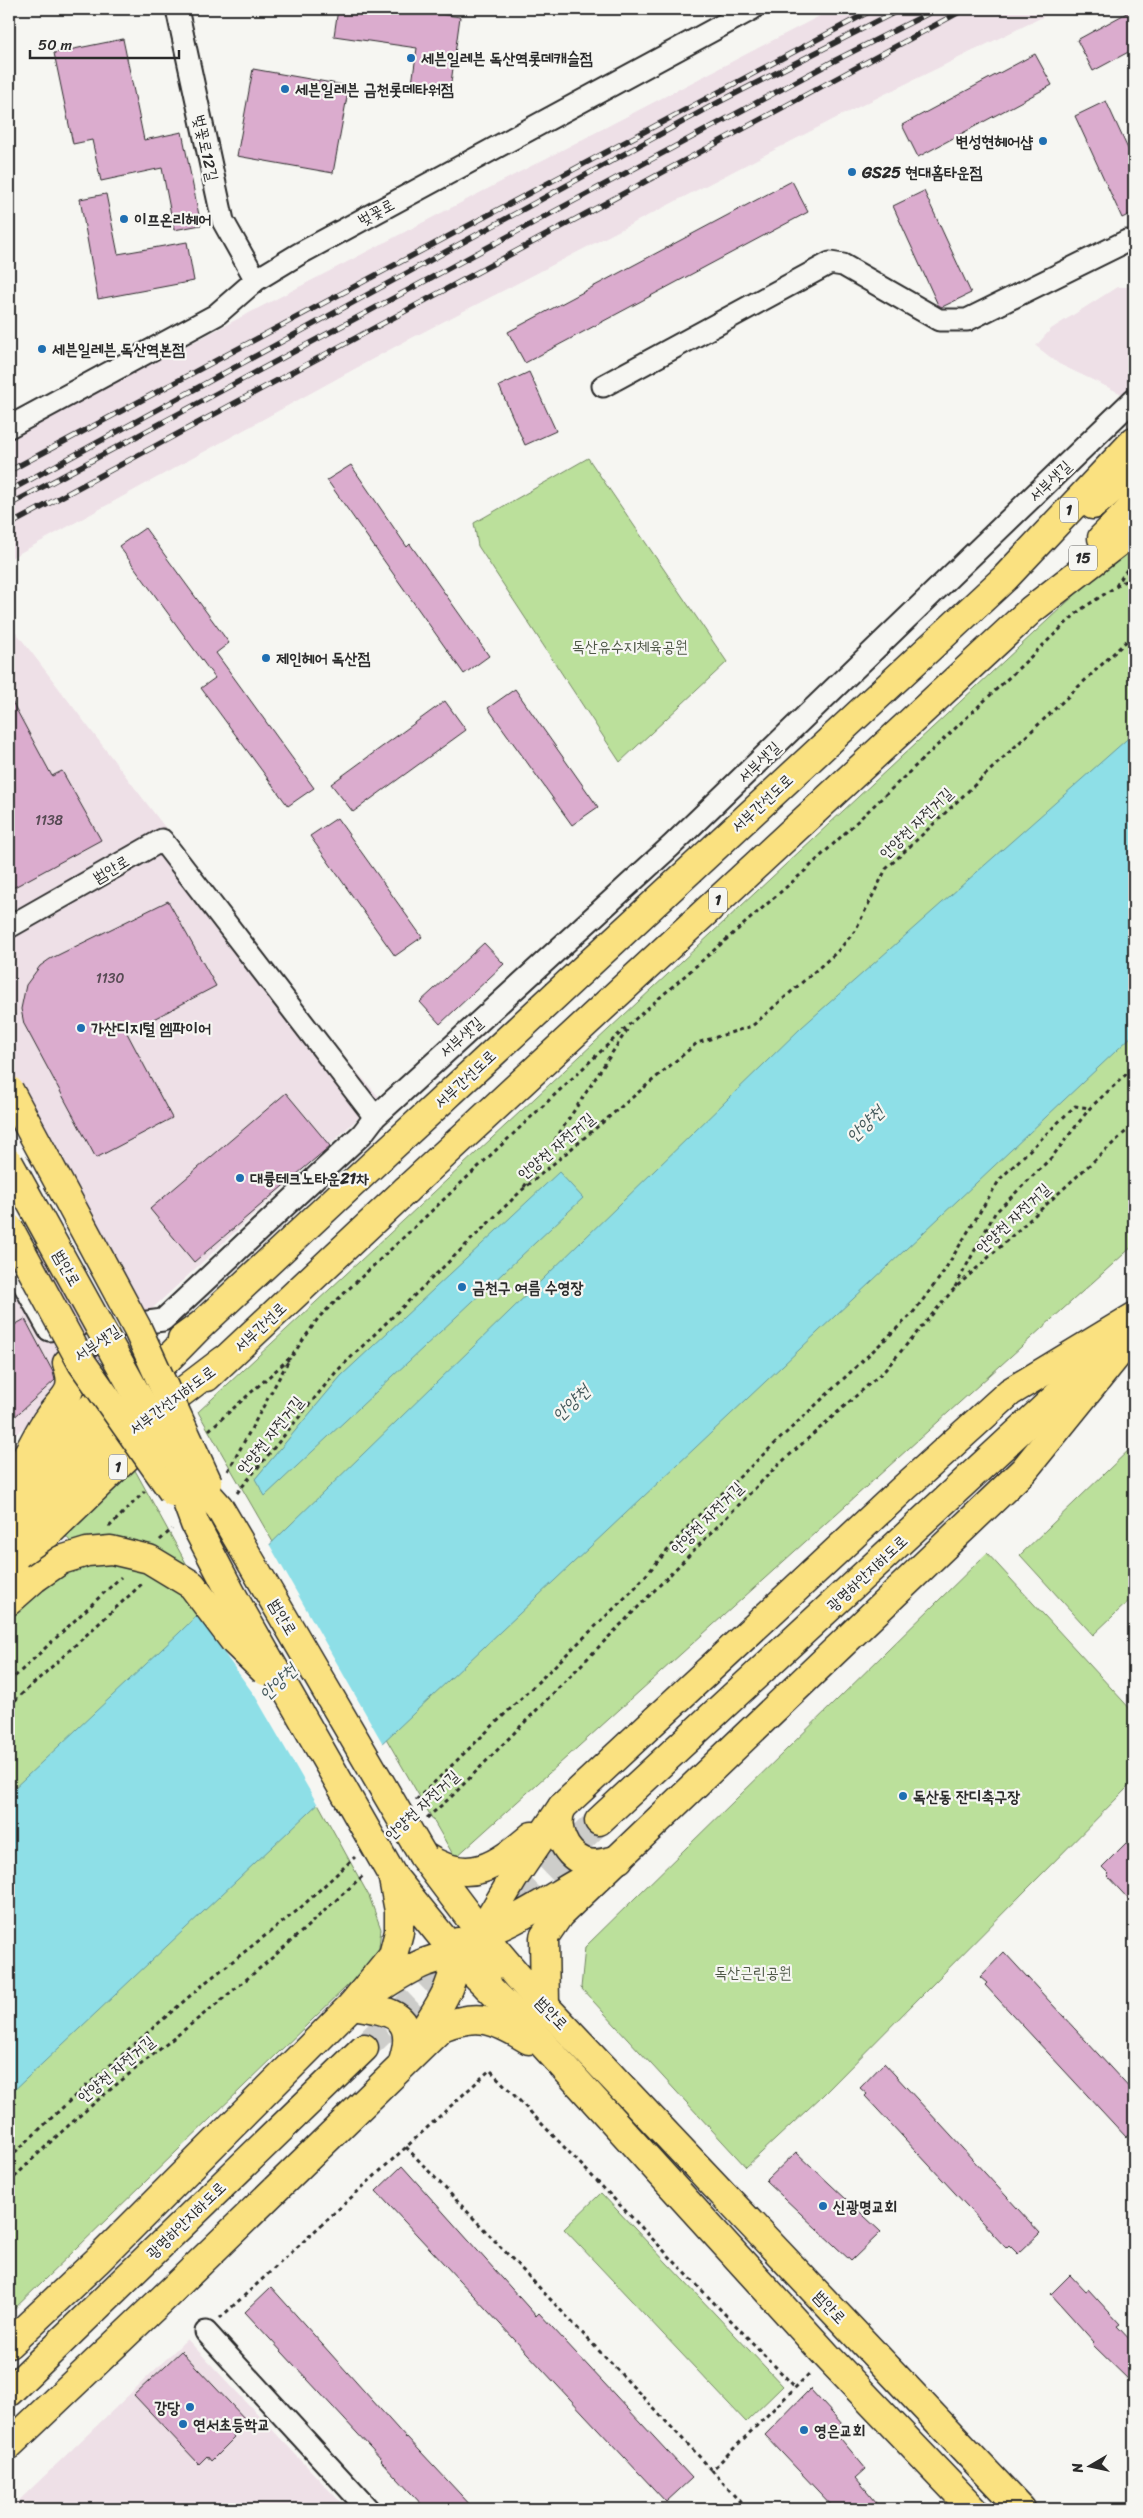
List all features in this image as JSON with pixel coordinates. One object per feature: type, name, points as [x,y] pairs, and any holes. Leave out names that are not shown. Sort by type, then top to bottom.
[{"type":"main road","name":"서부간선도로","points":[[201,1325],[1005,578],[1134,441]]},
{"type":"main road","name":"15","points":[[1005,578],[1134,471]]},
{"type":"main road","name":"15","points":[[1031,610],[1134,506]]},
{"type":"main road","name":"1","points":[[1031,610],[1134,530]]},
{"type":"main road","name":"서부간선로","points":[[22,1574],[119,1466],[224,1360],[1031,610]]},
{"type":"main road","points":[[9,1090],[138,1328],[226,1502]]},
{"type":"main road","name":"범안로","points":[[9,1163],[168,1451],[184,1526],[231,1593],[286,1691],[381,1872],[470,1958],[488,1987],[522,2021],[546,2050],[827,2356],[972,2509]]},
{"type":"main road","points":[[9,1228],[82,1363],[184,1526]]},
{"type":"main road","points":[[423,1856],[442,1868],[462,1871],[493,1866],[507,1857],[905,1487],[1010,1392],[1134,1317]]},
{"type":"main road","name":"1","points":[[13,1478],[92,1407],[201,1325]]},
{"type":"main road","name":"서부간선지하도로","points":[[9,1511],[93,1434],[201,1325]]},
{"type":"main road","name":"광명하안지하도로","points":[[599,1821],[1134,1325]]},
{"type":"main road","points":[[545,2006],[544,1937],[559,1915],[1024,1470],[1134,1334]]},
{"type":"main road","points":[[13,1478],[48,1418],[69,1394],[76,1356]]},
{"type":"main road","name":"서부간선지하도로","points":[[9,1541],[110,1447],[224,1360]]},
{"type":"main road","name":"범안로","points":[[168,1451],[226,1502],[423,1856],[453,1896],[469,1930],[512,1969],[1021,2509]]},
{"type":"main road","points":[[9,1601],[22,1574],[87,1552],[111,1550],[149,1559],[192,1585],[235,1642],[286,1691]]},
{"type":"main road","points":[[556,1813],[563,1841],[571,1851],[589,1863],[602,1863],[619,1859]]},
{"type":"main road","points":[[403,2063],[440,2004],[454,1976],[470,1958],[469,1930],[556,1813]]},
{"type":"main road","points":[[416,1906],[469,1930],[519,1916],[619,1859]]},
{"type":"main road","points":[[9,2344],[96,2261],[352,2005],[393,1954],[399,1932],[399,1911],[381,1872]]},
{"type":"main road","points":[[352,2005],[420,1963],[446,1955],[470,1958],[512,1969]]},
{"type":"main road","points":[[352,2005],[383,2010],[400,2020],[407,2030],[409,2044],[403,2063]]},
{"type":"main road","points":[[9,2445],[171,2291],[442,2027],[462,2019],[476,2018],[505,2026],[546,2050]]},
{"type":"main road","name":"광명하안지하도로","points":[[9,2392],[364,2048]]},
{"type":"street","name":"벚꽃로12길","points":[[177,9],[223,221],[256,280]]},
{"type":"street","name":"벚꽃로","points":[[9,427],[216,315],[256,280],[299,254],[752,9]]},
{"type":"street","points":[[603,386],[830,263],[843,265],[939,320],[967,320],[1127,241],[1134,241]]},
{"type":"street","name":"서부샛길","points":[[76,1356],[117,1326],[163,1320],[362,1134],[375,1116],[671,846],[1134,399]]},
{"type":"street","name":"범안로","points":[[9,927],[162,840],[375,1116]]},
{"type":"street","points":[[9,1127],[117,1326]]},
{"type":"street","points":[[9,1206],[76,1356]]},
{"type":"street","points":[[9,1258],[76,1356]]},
{"type":"street","points":[[206,2332],[368,2509]]},
{"type":"path","points":[[1114,588],[1134,560]]},
{"type":"path","points":[[227,1473],[292,1356],[319,1317],[633,1021],[808,869],[1080,610],[1134,575]]},
{"type":"path","name":"안양천 자전거길","points":[[226,1502],[246,1484],[336,1372],[521,1191],[698,1043],[752,1026],[837,952],[855,931],[886,869],[1134,634]]},
{"type":"path","points":[[521,1191],[633,1021]]},
{"type":"path","name":"안양천 자전거길","points":[[953,1290],[995,1212],[1052,1157],[1090,1108],[1134,1067]]},
{"type":"path","points":[[413,1803],[633,1590],[694,1520],[781,1441],[912,1314],[941,1276],[1000,1179],[1075,1106],[1090,1108]]},
{"type":"path","name":"안양천 자전거길","points":[[422,1822],[452,1796],[775,1468],[885,1370],[953,1290],[1134,1124]]},
{"type":"path","points":[[206,1433],[292,1356]]},
{"type":"path","points":[[107,1529],[148,1488]]},
{"type":"path","points":[[159,1541],[184,1526]]},
{"type":"path","points":[[9,1682],[123,1575]]},
{"type":"path","points":[[9,1706],[148,1579]]},
{"type":"path","points":[[9,2158],[77,2094],[206,1982],[298,1910],[356,1856]]},
{"type":"path","name":"안양천 자전거길","points":[[9,2183],[32,2158],[135,2068],[381,1872]]},
{"type":"path","points":[[206,2332],[490,2070],[795,2387]]},
{"type":"path","points":[[406,2147],[712,2470],[746,2509]]},
{"type":"path","points":[[712,2470],[827,2356]]},
{"type":"shaded area","points":[[833,9],[1059,9],[842,115],[400,344],[9,559],[9,438]]},
{"type":"shaded area","points":[[1117,287],[1134,287],[1134,382],[1122,394],[1059,364],[1036,346],[1051,329]]},
{"type":"shaded area","points":[[9,623],[315,1024],[380,1098],[9,1441]]},
{"type":"shaded area","name":"연서초등학교","points":[[187,2339],[347,2509],[10,2509]]},
{"type":"green space","name":"독산유수지체육공원","points":[[588,458],[727,662],[620,762],[478,546],[474,523]]},
{"type":"green space","points":[[1134,543],[1134,1245],[455,1858],[198,1412],[1078,592]]},
{"type":"green space","points":[[1134,1445],[1134,1596],[1093,1635],[1020,1555]]},
{"type":"green space","points":[[131,1463],[369,1896],[381,1929],[378,1956],[9,2314],[9,1606],[71,1542],[62,1532]]},
{"type":"green space","name":"독산근린공원","points":[[987,1553],[1134,1713],[1134,1781],[822,2096],[746,2167],[581,1988],[585,1947]]},
{"type":"green space","points":[[601,2193],[783,2386],[746,2422],[564,2229]]},
{"type":"water","name":"안양천","points":[[1134,733],[1134,1034],[9,2095],[9,1793],[179,1633],[802,1027]]},
{"type":"water","name":"금천구 여름 수영장","points":[[559,1172],[583,1198],[265,1496],[255,1479],[341,1376]]},
{"type":"pier","points":[[268,1542],[383,1744],[318,1805],[255,1696],[195,1613]]},
{"type":"building","points":[[338,9],[405,9],[460,17],[450,90],[412,84],[417,48],[334,36]]},
{"type":"building","points":[[1134,9],[1134,49],[1093,71],[1077,40]]},
{"type":"building","points":[[123,39],[144,140],[182,132],[201,225],[174,230],[162,168],[101,181],[92,140],[73,144],[54,53]]},
{"type":"building","points":[[1035,54],[1052,85],[918,157],[902,125]]},
{"type":"building","points":[[253,69],[349,86],[333,173],[237,156]]},
{"type":"building","points":[[1106,101],[1134,162],[1134,212],[1122,218],[1075,116]]},
{"type":"building","points":[[792,181],[808,212],[525,363],[508,332]]},
{"type":"building","points":[[924,191],[971,293],[942,307],[938,305],[893,206]]},
{"type":"building","points":[[106,194],[118,254],[187,242],[194,281],[98,299],[80,199]]},
{"type":"building","points":[[529,372],[556,431],[525,445],[499,386]]},
{"type":"building","points":[[351,465],[407,547],[410,544],[489,656],[464,674],[327,480]]},
{"type":"building","points":[[145,528],[229,643],[216,653],[314,788],[288,806],[201,688],[215,678],[119,546]]},
{"type":"building","points":[[515,689],[598,807],[572,825],[488,708]]},
{"type":"building","points":[[9,696],[52,776],[62,771],[101,840],[9,890]]},
{"type":"building","points":[[445,701],[466,730],[353,812],[331,784]]},
{"type":"building","points":[[337,818],[422,937],[395,956],[310,836]]},
{"type":"building","name":"가산디지털 엠파이어","points":[[168,901],[216,986],[127,1033],[172,1118],[96,1158],[24,1024],[21,1009],[26,985],[40,966],[50,959]]},
{"type":"building","points":[[484,943],[504,964],[440,1024],[420,1002]]},
{"type":"building","name":"대륭테크노타운21차","points":[[286,1093],[330,1146],[194,1262],[150,1209]]},
{"type":"building","points":[[25,1319],[53,1372],[55,1380],[9,1422],[9,1328]]},
{"type":"building","points":[[1126,1843],[1134,1852],[1134,1905],[1107,1876],[1109,1874],[1102,1867]]},
{"type":"building","points":[[1004,1952],[1134,2093],[1134,2129],[1126,2137],[985,1985],[987,1983],[980,1977]]},
{"type":"building","points":[[884,2063],[1040,2233],[1018,2254],[1009,2245],[1006,2248],[865,2096],[867,2094],[860,2088]]},
{"type":"building","name":"신광명교회","points":[[796,2152],[881,2232],[851,2261],[766,2181]]},
{"type":"building","points":[[402,2166],[536,2316],[539,2313],[692,2478],[666,2502],[376,2191]]},
{"type":"building","points":[[1070,2275],[1085,2291],[1088,2289],[1120,2324],[1117,2326],[1134,2344],[1134,2385],[1092,2344],[1094,2342],[1051,2294]]},
{"type":"building","points":[[271,2287],[406,2438],[474,2509],[426,2509],[381,2461],[245,2312]]},
{"type":"building","name":"강당","points":[[181,2351],[246,2420],[232,2433],[234,2438],[211,2461],[207,2456],[199,2464],[134,2395]]},
{"type":"building","points":[[810,2389],[844,2426],[836,2433],[866,2469],[856,2478],[882,2509],[835,2509],[765,2435]]},
{"type":"tunnel","points":[[364,2048],[599,1821]]},
{"type":"railway","points":[[9,471],[874,9]]},
{"type":"railway","points":[[9,491],[719,102],[901,9]]},
{"type":"railway","points":[[9,505],[832,62],[937,9]]},
{"type":"railway","points":[[9,525],[965,9]]},
{"type":"place","name":"세븐일레븐 독산역롯데캐슬점","points":[[411,58]]},
{"type":"place","name":"세븐일레븐 금천롯데타워점","points":[[285,89]]},
{"type":"place","name":"변성현헤어샵","points":[[1043,141]]},
{"type":"place","name":"GS25 현대홈타운점","points":[[852,172]]},
{"type":"place","name":"이프온리헤어","points":[[124,219]]},
{"type":"place","name":"세븐일레븐 독산역본점","points":[[42,349]]},
{"type":"place","name":"제인헤어 독산점","points":[[266,658]]},
{"type":"place","name":"가산디지털 엠파이어","points":[[81,1028]]},
{"type":"place","name":"대륭테크노타운21차","points":[[240,1178]]},
{"type":"place","name":"금천구 여름 수영장","points":[[462,1287]]},
{"type":"place","name":"독산동 잔디축구장","points":[[903,1796]]},
{"type":"place","name":"신광명교회","points":[[823,2206]]},
{"type":"place","name":"강당","points":[[190,2407]]},
{"type":"place","name":"연서초등학교","points":[[183,2424]]},
{"type":"place","name":"영은교회","points":[[804,2430]]}]
